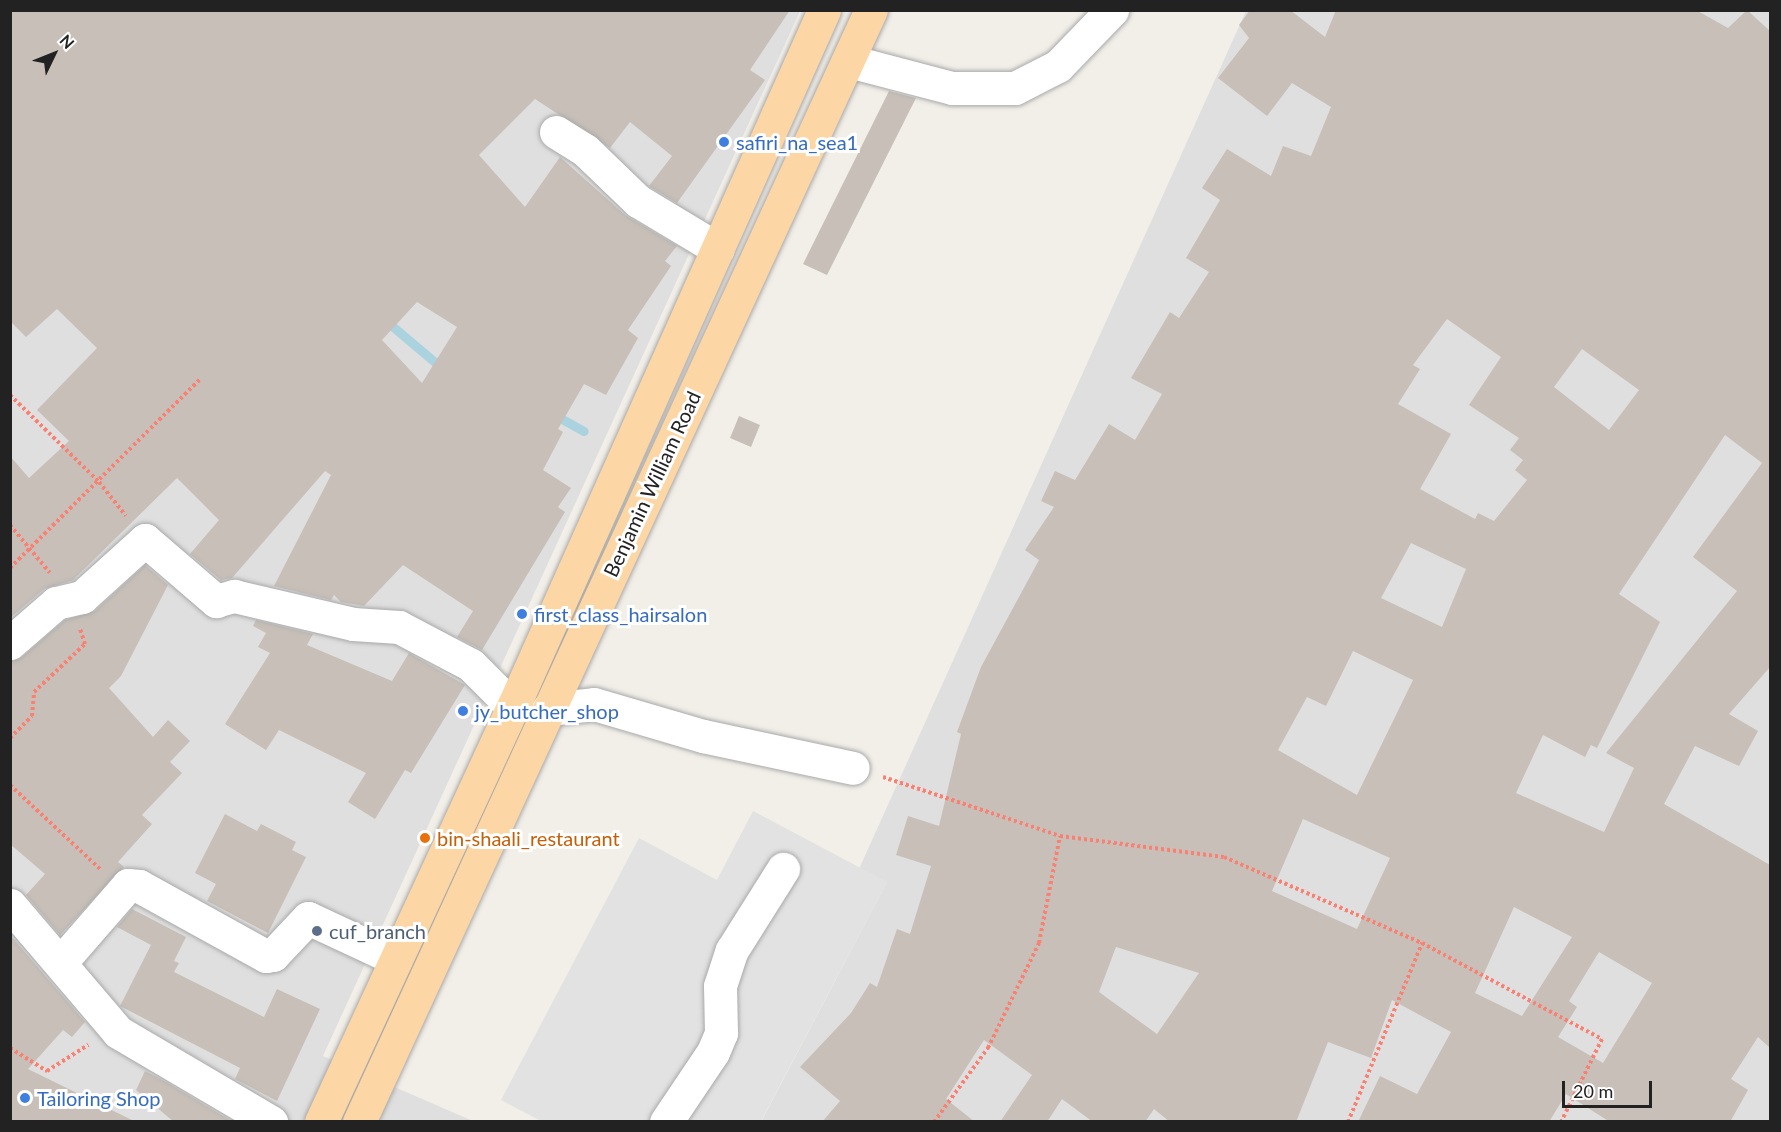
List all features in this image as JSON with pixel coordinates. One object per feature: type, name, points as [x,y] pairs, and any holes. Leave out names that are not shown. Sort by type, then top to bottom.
[{"type":"main road","name":"Benjamin William Road","points":[[321,1122],[513,708],[824,10]]},
{"type":"main road","name":"Benjamin William Road","points":[[359,1122],[871,10]]},
{"type":"street","points":[[849,61],[952,88],[1015,88],[1058,66],[1112,10]]},
{"type":"street","points":[[556,132],[585,150],[638,201],[718,249]]},
{"type":"street","points":[[10,643],[56,603],[77,598],[145,540],[216,601],[234,596],[354,624],[399,627],[471,664],[513,708]]},
{"type":"street","points":[[548,709],[594,704],[703,736],[854,768]]},
{"type":"street","points":[[666,1122],[712,1052],[721,1033],[720,986],[732,950],[783,869]]},
{"type":"street","points":[[61,962],[122,889],[139,886],[266,956],[273,955],[308,918],[396,959]]},
{"type":"street","points":[[10,905],[61,962],[118,1032],[271,1122]]},
{"type":"path","points":[[10,568],[201,378]]},
{"type":"path","points":[[10,395],[99,482],[145,540]]},
{"type":"path","points":[[10,525],[77,598],[78,619],[85,644],[34,692],[32,716],[10,738]]},
{"type":"path","points":[[854,768],[1060,836],[1224,857],[1422,943],[1602,1039],[1562,1122]]},
{"type":"path","points":[[10,785],[122,889]]},
{"type":"path","points":[[934,1122],[988,1048],[1039,943],[1060,836]]},
{"type":"path","points":[[1348,1122],[1422,943]]},
{"type":"path","points":[[10,1048],[47,1071],[118,1032]]},
{"type":"shaded area","points":[[10,11],[800,11],[323,1056],[473,1121],[11,1121]]},
{"type":"shaded area","points":[[1246,11],[1770,11],[1770,1121],[761,1122],[887,882],[859,869]]},
{"type":"shaded area","points":[[753,811],[887,882],[761,1121],[541,1121],[501,1100],[639,838],[717,880]]},
{"type":"building","points":[[10,10],[790,10],[750,70],[765,80],[677,203],[649,186],[672,156],[630,122],[610,148],[535,99],[479,155],[525,207],[560,157],[625,215],[677,246],[665,261],[671,266],[628,330],[638,338],[606,395],[584,384],[558,429],[563,432],[543,470],[571,488],[558,507],[565,512],[482,650],[457,637],[473,611],[403,565],[364,606],[341,602],[334,595],[331,600],[274,586],[331,475],[325,471],[232,578],[221,580],[190,554],[219,520],[177,478],[73,580],[44,589],[10,618],[10,456],[29,478],[69,441],[37,410],[97,348],[57,309],[26,337],[10,321]],"holes":[[[417,302],[457,327],[422,383],[382,340]]]},
{"type":"building","points":[[1250,10],[1290,10],[1325,37],[1336,10],[1696,10],[1728,28],[1747,10],[1770,31],[1770,667],[1729,714],[1758,731],[1739,766],[1695,746],[1664,804],[1770,865],[1770,1048],[1758,1037],[1731,1079],[1748,1090],[1730,1122],[1610,1122],[1566,1094],[1549,1122],[1358,1122],[1380,1076],[1417,1094],[1451,1032],[1392,1000],[1371,1058],[1328,1042],[1296,1122],[1170,1122],[1154,1109],[1145,1122],[1093,1122],[1062,1099],[1047,1122],[1000,1122],[1032,1075],[984,1040],[946,1099],[975,1122],[822,1122],[840,1101],[800,1067],[851,1013],[870,983],[877,987],[897,929],[910,934],[931,866],[896,855],[908,816],[939,826],[961,734],[957,732],[981,667],[1039,560],[1025,550],[1054,507],[1041,501],[1055,471],[1075,480],[1109,424],[1135,440],[1162,394],[1131,378],[1170,312],[1179,318],[1209,272],[1186,258],[1220,200],[1202,188],[1227,149],[1271,176],[1283,146],[1311,156],[1331,107],[1292,83],[1267,116],[1218,78],[1249,38],[1239,25]],"holes":[[[1447,319],[1501,357],[1469,405],[1519,438],[1510,450],[1523,460],[1515,470],[1527,480],[1494,521],[1478,513],[1475,519],[1420,489],[1451,434],[1398,404],[1420,369],[1413,365]],[[1582,349],[1639,390],[1609,430],[1554,387]],[[1725,435],[1762,463],[1693,557],[1737,591],[1606,753],[1634,768],[1604,832],[1516,793],[1543,735],[1585,757],[1591,745],[1597,748],[1660,622],[1619,594]],[[1411,543],[1466,569],[1442,627],[1381,598]],[[1353,651],[1413,680],[1357,795],[1278,750],[1307,697],[1326,706]],[[1303,819],[1390,858],[1357,929],[1272,891]],[[1514,907],[1572,937],[1522,1016],[1475,993]],[[1116,947],[1199,973],[1157,1034],[1099,992]],[[1599,952],[1652,983],[1603,1063],[1558,1037],[1577,1007],[1569,1001]]]},
{"type":"building","points":[[889,91],[916,98],[827,275],[803,264]]},
{"type":"building","points":[[739,416],[760,425],[751,447],[730,438]]},
{"type":"building","points":[[145,565],[168,585],[121,676],[109,688],[153,737],[168,720],[190,741],[170,762],[182,773],[142,815],[152,824],[118,862],[124,867],[60,935],[26,895],[45,874],[10,844],[10,661],[22,657],[65,620],[95,611]]},
{"type":"building","points":[[256,620],[313,634],[307,645],[392,681],[409,653],[465,685],[411,773],[405,770],[375,819],[348,802],[366,773],[279,730],[266,750],[225,724],[270,653],[258,647],[266,633],[253,626]]},
{"type":"building","points":[[225,814],[257,831],[261,824],[296,842],[292,850],[306,857],[268,933],[207,901],[216,884],[195,873]]},
{"type":"building","points":[[132,909],[186,937],[174,961],[179,963],[174,972],[264,1017],[277,989],[320,1009],[277,1101],[235,1079],[240,1068],[120,1006],[151,945],[117,927]]},
{"type":"building","points":[[10,935],[85,1022],[72,1037],[63,1030],[28,1069],[136,1122],[10,1122]]},
{"type":"building","points":[[145,1071],[233,1122],[174,1122],[136,1090]]},
{"type":"waterway","points":[[385,320],[443,369]]},
{"type":"waterway","points":[[553,414],[584,431]]},
{"type":"place","name":"safiri_na_sea1","points":[[724,142]]},
{"type":"place","name":"first_class_hairsalon","points":[[522,614]]},
{"type":"place","name":"jy_butcher_shop","points":[[463,711]]},
{"type":"place","name":"bin-shaali_restaurant","points":[[425,838]]},
{"type":"place","name":"cuf_branch","points":[[317,931]]},
{"type":"place","name":"Tailoring Shop","points":[[25,1098]]}]
